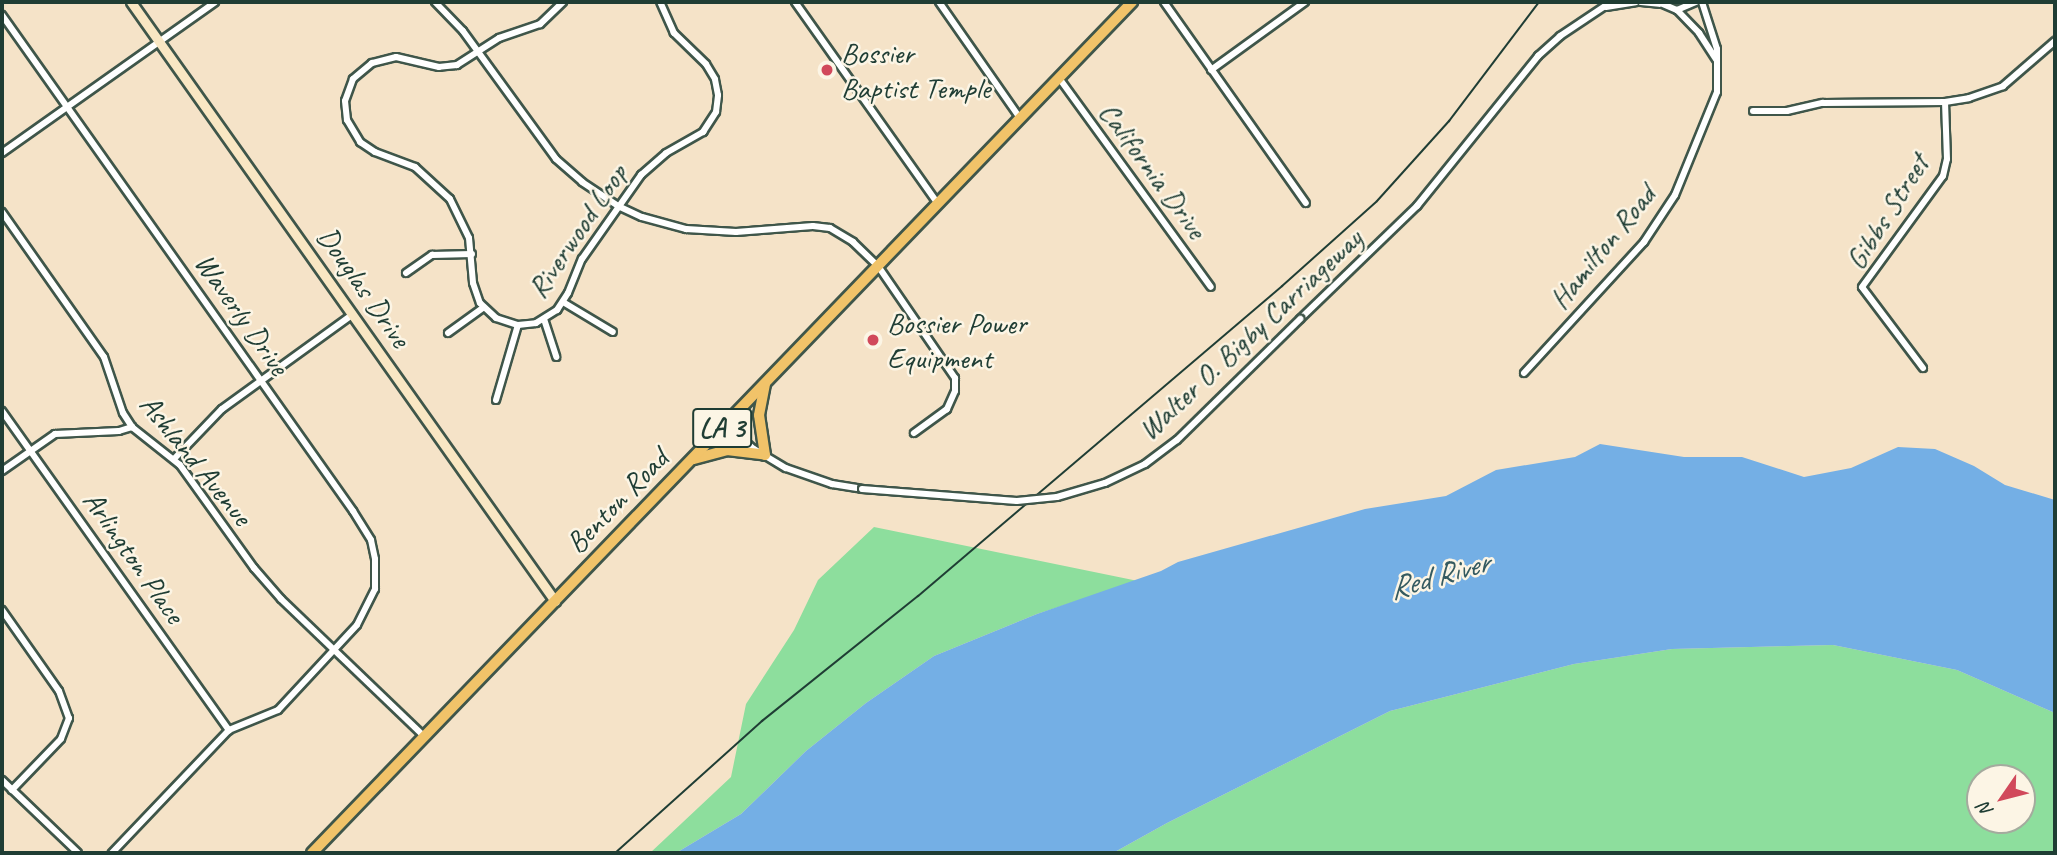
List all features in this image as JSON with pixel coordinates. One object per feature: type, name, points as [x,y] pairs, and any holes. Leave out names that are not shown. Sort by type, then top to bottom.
[{"type":"main road","name":"Benton Road","points":[[312,853],[1132,2]]},
{"type":"main road","points":[[691,460],[727,450],[765,455],[759,415],[767,381]]},
{"type":"street","name":"Douglas Drive","points":[[131,2],[555,601]]},
{"type":"street","points":[[2,153],[215,2]]},
{"type":"street","points":[[435,2],[478,52],[556,159],[582,182],[618,206],[664,224],[695,230],[725,232],[822,226],[853,242],[878,266],[955,379],[955,391],[947,409],[914,433]]},
{"type":"street","name":"Riverwood Loop","points":[[563,2],[540,24],[499,38],[461,63],[445,68],[396,57],[381,59],[354,79],[345,101],[347,120],[360,142],[375,152],[415,167],[450,199],[466,227],[472,254],[472,283],[484,307],[496,318],[518,325],[544,319],[563,302],[582,259],[648,167],[703,132],[712,121],[718,104],[718,87],[711,71],[674,33],[660,2]]},
{"type":"street","points":[[795,2],[938,204]]},
{"type":"street","points":[[939,2],[1020,118]]},
{"type":"street","points":[[1164,2],[1306,203]]},
{"type":"street","points":[[1211,70],[1305,2]]},
{"type":"street","name":"Walter O. Bigby Carriageway","points":[[725,424],[765,455],[809,478],[862,489],[1017,501],[1058,497],[1105,483],[1144,464],[1177,440],[1417,206],[1538,57],[1560,36],[1611,2]]},
{"type":"street","name":"Walter O. Bigby Carriageway","points":[[1604,8],[1638,2],[1659,3],[1677,10]]},
{"type":"street","points":[[1696,2],[1677,10],[1699,33],[1717,60]]},
{"type":"street","name":"Hamilton Road","points":[[1524,373],[1644,242],[1675,195],[1717,92],[1717,48],[1702,2]]},
{"type":"street","name":"Waverly Drive","points":[[2,15],[362,524],[373,549],[376,579],[372,600],[358,625],[278,710],[229,730]]},
{"type":"street","points":[[1753,111],[1787,111],[1823,103],[1945,103],[1969,98],[2003,86],[2054,40]]},
{"type":"street","name":"California Drive","points":[[1059,78],[1211,287]]},
{"type":"street","name":"Gibbs Street","points":[[1923,368],[1862,287],[1943,176],[1947,159],[1945,103]]},
{"type":"street","name":"Ashland Avenue","points":[[2,212],[104,358],[123,412],[132,426],[174,459],[262,578],[425,737]]},
{"type":"street","points":[[406,273],[432,255],[472,254]]},
{"type":"street","points":[[563,302],[613,332]]},
{"type":"street","points":[[448,333],[484,307]]},
{"type":"street","points":[[174,459],[222,409],[353,314]]},
{"type":"street","points":[[544,319],[556,357]]},
{"type":"street","points":[[496,400],[518,325]]},
{"type":"street","name":"Arlington Place","points":[[2,411],[229,730]]},
{"type":"street","points":[[2,471],[61,433],[119,431],[132,426]]},
{"type":"street","points":[[2,610],[59,691],[69,718],[61,739],[12,790]]},
{"type":"street","points":[[112,853],[229,730]]},
{"type":"street","points":[[2,780],[78,853]]},
{"type":"green space","points":[[874,527],[1138,581],[1037,614],[934,656],[866,703],[806,751],[741,814],[676,853],[650,853],[731,777],[746,704],[794,630],[818,580]]},
{"type":"green space","points":[[1833,645],[1957,670],[2055,713],[2055,853],[1113,853],[1390,711],[1574,664],[1672,649]]},
{"type":"water","name":"Red River","points":[[1600,444],[1684,457],[1742,457],[1804,477],[1851,468],[1898,447],[1935,449],[1974,466],[2005,485],[2055,500],[2055,713],[1957,670],[1833,645],[1672,649],[1574,664],[1390,711],[1113,853],[676,853],[741,814],[806,751],[866,703],[934,656],[1037,614],[1161,571],[1178,562],[1365,509],[1446,496],[1496,470],[1575,457]]},
{"type":"railway","points":[[615,853],[762,721],[918,596],[1282,286],[1377,201],[1449,121],[1539,2]]},
{"type":"place","name":"Bossier Baptist Temple","points":[[827,70]]},
{"type":"place","name":"Bossier Power Equipment","points":[[873,340]]}]
